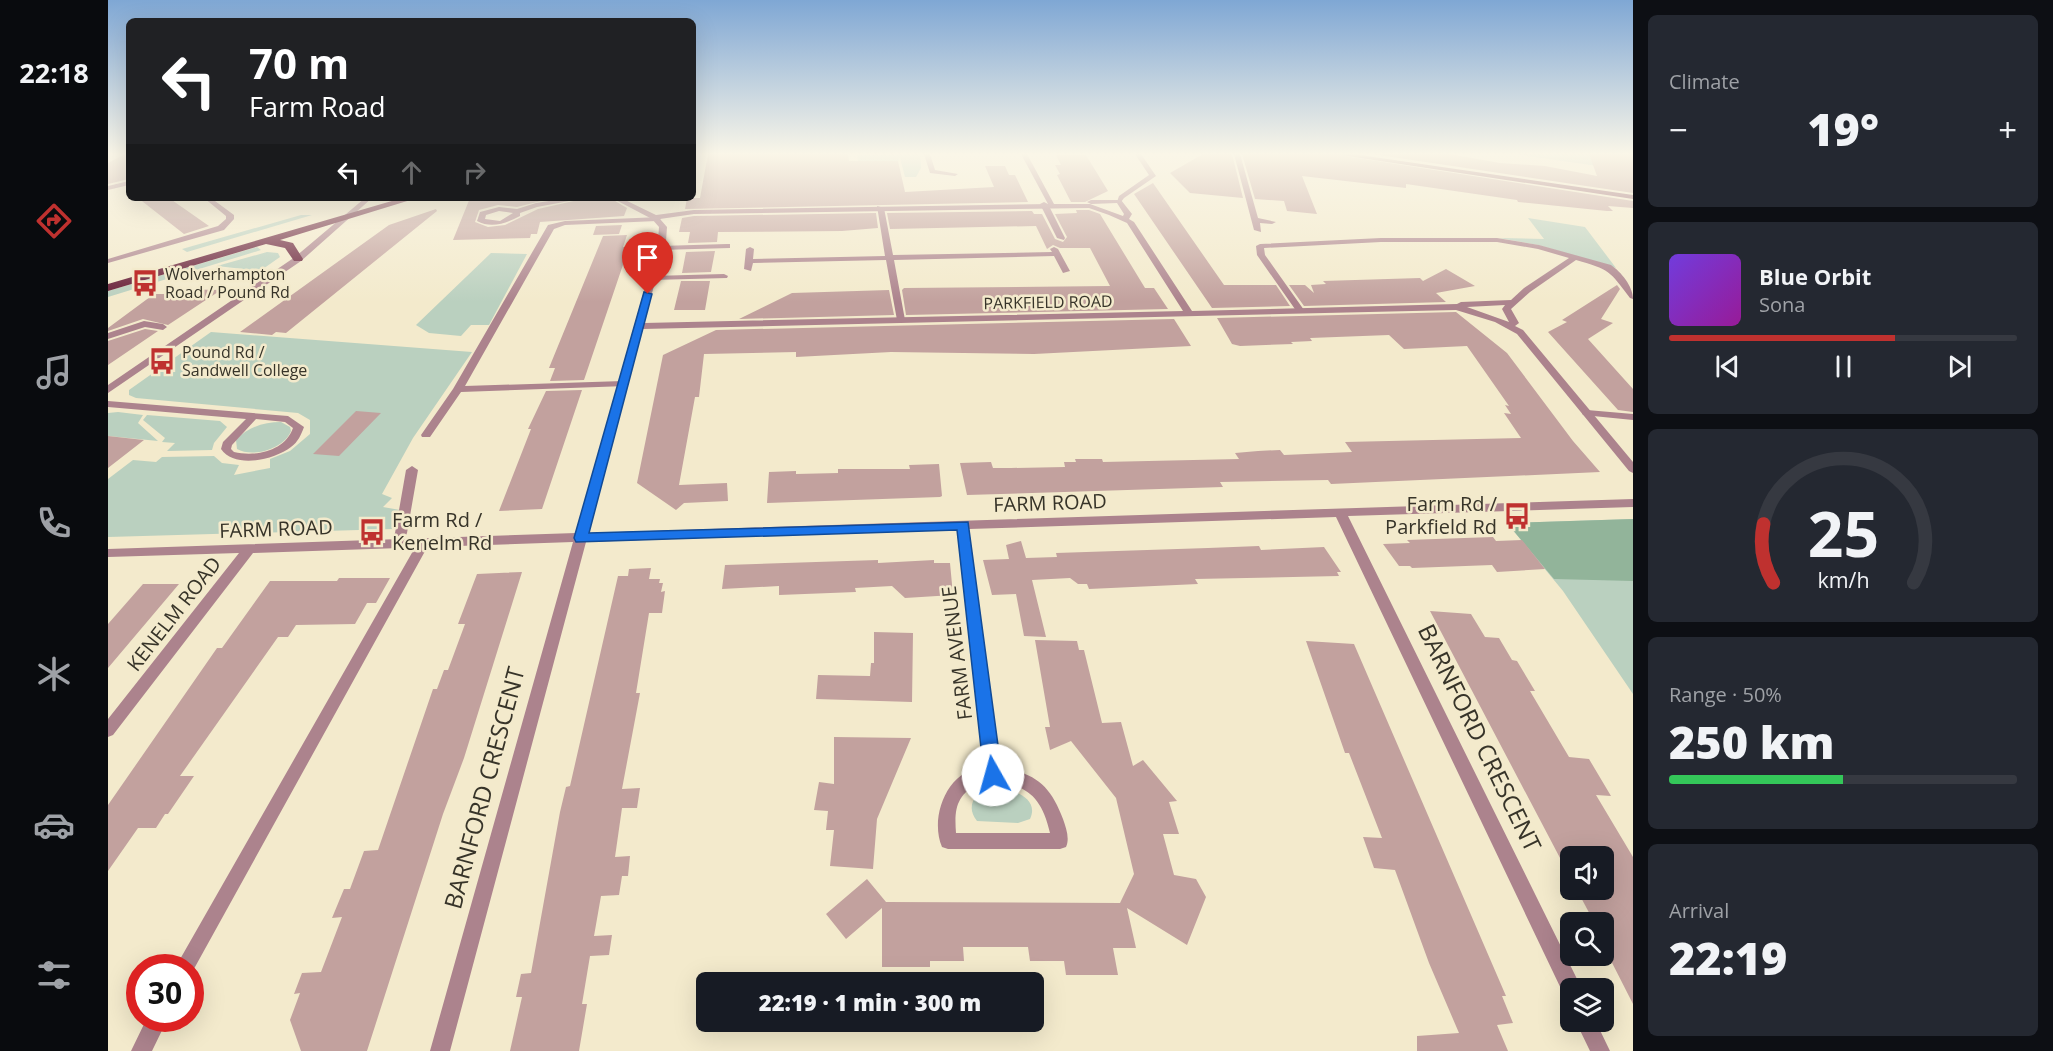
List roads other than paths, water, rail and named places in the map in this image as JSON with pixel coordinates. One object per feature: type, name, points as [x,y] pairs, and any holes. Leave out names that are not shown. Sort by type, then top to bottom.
[{"type":"highway","points":[[108,278],[360,203]]},
{"type":"highway","points":[[108,288],[394,203]]},
{"type":"highway","points":[[264,242],[284,243],[292,248],[298,259]]},
{"type":"street","points":[[108,261],[221,228],[230,219],[230,215],[214,203]]},
{"type":"street","points":[[108,390],[298,259],[363,203]]},
{"type":"street","points":[[516,212],[549,203]]},
{"type":"street","points":[[625,203],[656,218]]},
{"type":"street","points":[[426,435],[458,389],[555,224],[656,218],[694,212],[1091,203]]},
{"type":"street","points":[[1120,203],[1128,214],[1125,219]]},
{"type":"street","points":[[1251,203],[1258,230]]},
{"type":"street","points":[[1047,204],[1061,238]]},
{"type":"street","points":[[1078,204],[1102,209],[1125,219],[1189,313]]},
{"type":"street","points":[[880,208],[901,320]]},
{"type":"street","name":"BARNFORD CRESCENT","points":[[440,1051],[660,248],[663,227],[656,218]]},
{"type":"street","points":[[1256,220],[1272,222]]},
{"type":"street","points":[[1300,310],[1261,255],[1260,246],[1381,240],[1497,240],[1539,247],[1614,271],[1633,296]]},
{"type":"street","points":[[660,248],[727,246]]},
{"type":"street","points":[[750,249],[748,265],[890,257],[1055,252],[1066,271]]},
{"type":"street","points":[[1509,325],[1515,323],[1506,309],[1511,302],[1576,257]]},
{"type":"street","points":[[652,278],[723,276]]},
{"type":"street","name":"PARKFIELD ROAD","points":[[1457,307],[1462,304],[1511,302]]},
{"type":"street","name":"PARKFIELD ROAD","points":[[639,326],[1457,307],[1509,325],[1520,332],[1633,469]]},
{"type":"street","points":[[108,336],[144,324],[163,327]]},
{"type":"street","points":[[458,389],[623,384]]},
{"type":"street","points":[[108,404],[254,416],[288,419],[299,427],[298,432],[287,445],[267,454],[245,457],[230,454],[226,449],[227,444],[254,416]]},
{"type":"street","points":[[1587,413],[1633,417]]},
{"type":"street","points":[[396,544],[401,533],[412,470]]},
{"type":"street","name":"FARM ROAD","points":[[108,553],[1633,503]]},
{"type":"street","name":"BARNFORD CRESCENT","points":[[1340,512],[1566,978]]},
{"type":"street","name":"FARM AVENUE","points":[[963,525],[993,775]]},
{"type":"street","points":[[194,954],[423,544]]},
{"type":"street","name":"KENELM ROAD","points":[[108,730],[249,549]]},
{"type":"street","points":[[993,775],[1008,775],[1037,787],[1053,810],[1060,841],[948,841],[946,818],[949,802],[956,789],[977,776],[993,775]]},
{"type":"street","points":[[141,1051],[151,1032]]},
{"type":"street","points":[[1591,1032],[1600,1051]]},
{"type":"place","name":"Wolverhampton Road / Pound Rd","points":[[145,283]]},
{"type":"place","name":"Pound Rd / Sandwell College","points":[[162,361]]},
{"type":"place","name":"Farm Rd / Parkfield Rd","points":[[1517,516]]},
{"type":"place","name":"Farm Rd / Kenelm Rd","points":[[372,532]]}]
